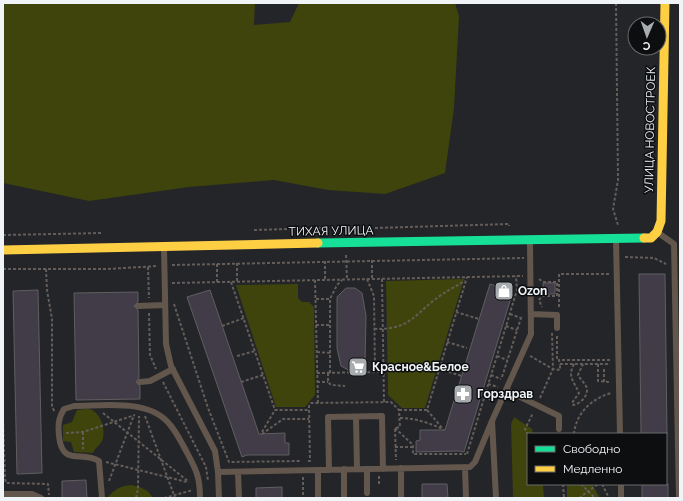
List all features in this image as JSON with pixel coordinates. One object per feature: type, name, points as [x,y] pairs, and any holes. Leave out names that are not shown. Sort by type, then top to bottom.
[{"type":"street","name":"УЛИЦА НОВОСТРОЕК","points":[[657,232],[661,221],[665,3]]},
{"type":"street","name":"ТИХАЯ УЛИЦА","points":[[3,250],[616,239],[651,238],[657,232]]},
{"type":"lane","points":[[657,232],[674,244],[679,498]]},
{"type":"lane","points":[[616,239],[620,433]]},
{"type":"lane","points":[[218,472],[470,467],[475,462],[532,334],[531,314],[534,276],[530,240]]},
{"type":"lane","points":[[164,246],[166,344],[173,369],[215,451],[218,472],[219,498]]},
{"type":"lane","points":[[138,306],[165,305]]},
{"type":"lane","points":[[531,314],[557,315],[554,327]]},
{"type":"lane","points":[[140,382],[150,381],[173,369]]},
{"type":"lane","points":[[506,390],[559,416],[559,429]]},
{"type":"lane","points":[[102,496],[99,461],[88,457],[76,457],[66,454],[60,447],[58,433],[59,417],[64,409],[74,406],[142,407],[160,415],[171,425],[198,472],[200,498]]},
{"type":"lane","points":[[329,470],[328,417],[382,416],[384,469]]},
{"type":"lane","points":[[356,417],[357,469]]},
{"type":"lane","points":[[492,421],[496,498]]},
{"type":"lane","points":[[465,467],[466,498]]},
{"type":"lane","points":[[401,468],[401,498]]},
{"type":"lane","points":[[344,469],[344,498]]},
{"type":"lane","points":[[367,469],[367,493]]},
{"type":"lane","points":[[318,470],[318,498]]},
{"type":"lane","points":[[238,472],[238,498]]},
{"type":"lane","points":[[621,485],[621,498]]},
{"type":"lane","points":[[3,494],[32,494],[41,498]]},
{"type":"path","points":[[616,3],[618,180],[613,210],[619,230]]},
{"type":"path","points":[[647,253],[648,258]]},
{"type":"path","points":[[346,254],[347,280]]},
{"type":"path","points":[[3,269],[106,269],[164,265],[237,263],[524,258]]},
{"type":"path","points":[[372,260],[372,279]]},
{"type":"path","points":[[325,261],[325,280]]},
{"type":"path","points":[[237,263],[237,282]]},
{"type":"path","points":[[217,264],[217,282]]},
{"type":"path","points":[[172,265],[173,271]]},
{"type":"path","points":[[46,269],[47,290],[52,319],[52,407],[59,417]]},
{"type":"path","points":[[552,308],[559,308],[559,274],[616,274]]},
{"type":"path","points":[[467,454],[517,290],[516,276]]},
{"type":"path","points":[[164,283],[367,279],[466,279],[534,276],[541,281],[557,282],[557,296],[544,295],[540,298],[541,307],[545,308]]},
{"type":"path","points":[[173,277],[173,290]]},
{"type":"path","points":[[367,279],[374,296],[375,372]]},
{"type":"path","points":[[382,279],[384,402]]},
{"type":"path","points":[[427,410],[466,279]]},
{"type":"path","points":[[374,329],[394,329],[407,324],[434,300],[466,279]]},
{"type":"path","points":[[316,280],[318,403]]},
{"type":"path","points":[[328,382],[330,353],[330,299],[334,290],[342,280]]},
{"type":"path","points":[[232,282],[275,410],[262,434],[283,420],[309,419]]},
{"type":"path","points":[[316,299],[330,299]]},
{"type":"path","points":[[174,303],[208,408],[229,462],[310,461],[309,406],[311,403],[391,402],[399,410],[400,427],[395,428]]},
{"type":"path","points":[[496,394],[524,311]]},
{"type":"path","points":[[456,312],[479,319]]},
{"type":"path","points":[[510,314],[521,318]]},
{"type":"path","points":[[222,326],[244,318]]},
{"type":"path","points":[[316,325],[329,325]]},
{"type":"path","points":[[506,326],[518,330]]},
{"type":"path","points":[[527,433],[525,429],[553,370],[554,327]]},
{"type":"path","points":[[533,350],[530,356],[553,370],[560,370],[560,360],[557,358],[557,336]]},
{"type":"path","points":[[447,342],[468,348]]},
{"type":"path","points":[[237,356],[254,350]]},
{"type":"path","points":[[317,352],[330,353]]},
{"type":"path","points":[[497,356],[508,360]]},
{"type":"path","points":[[560,360],[610,360]]},
{"type":"path","points":[[560,364],[610,364]]},
{"type":"path","points":[[574,364],[570,376],[580,393],[572,403],[573,405],[582,401],[587,389],[578,374],[583,364]]},
{"type":"path","points":[[598,364],[598,382],[610,382]]},
{"type":"path","points":[[439,369],[462,376]]},
{"type":"path","points":[[604,369],[604,382]]},
{"type":"path","points":[[317,373],[384,372]]},
{"type":"path","points":[[242,382],[263,375]]},
{"type":"path","points":[[491,376],[501,379]]},
{"type":"path","points":[[317,382],[328,382],[331,385],[345,386]]},
{"type":"path","points":[[488,384],[498,387]]},
{"type":"path","points":[[574,433],[580,414],[586,406],[600,396],[611,393]]},
{"type":"path","points":[[484,397],[494,400],[492,407]]},
{"type":"path","points":[[582,401],[586,406]]},
{"type":"path","points":[[95,406],[189,482]]},
{"type":"path","points":[[142,407],[174,497]]},
{"type":"path","points":[[275,410],[309,410]]},
{"type":"path","points":[[399,410],[427,410],[444,430],[433,424],[410,418],[400,418]]},
{"type":"path","points":[[58,433],[83,432],[139,413],[136,498]]},
{"type":"path","points":[[102,496],[107,487],[134,415]]},
{"type":"path","points":[[3,419],[6,483],[48,484],[49,498]]},
{"type":"path","points":[[395,428],[396,460],[402,460]]},
{"type":"path","points":[[395,428],[413,445],[414,460]]},
{"type":"path","points":[[83,432],[83,457]]},
{"type":"path","points":[[395,447],[413,447]]},
{"type":"path","points":[[413,454],[471,454]]},
{"type":"path","points":[[99,461],[189,482],[200,487]]},
{"type":"path","points":[[303,470],[304,498]]},
{"type":"path","points":[[563,485],[564,498]]},
{"type":"path","points":[[582,485],[595,498]]},
{"type":"path","points":[[579,498],[597,485]]},
{"type":"path","points":[[602,485],[609,498]]},
{"type":"path","points":[[164,498],[174,497],[200,487]]},
{"type":"green space","points":[[3,3],[255,3],[254,25],[290,22],[299,3],[455,3],[459,16],[454,108],[445,173],[385,194],[328,190],[274,180],[189,187],[89,201],[3,183]]},
{"type":"green space","points":[[464,279],[425,408],[402,408],[388,395],[386,281]]},
{"type":"green space","points":[[298,284],[298,298],[302,302],[309,302],[314,307],[315,395],[305,407],[276,407],[236,285]]},
{"type":"green space","points":[[90,409],[95,412],[101,420],[104,433],[102,441],[93,453],[74,452],[71,442],[63,441],[63,425],[72,422],[77,410]]},
{"type":"green space","points":[[514,417],[532,429],[533,433],[527,433],[527,485],[543,485],[544,498],[513,498],[511,424]]},
{"type":"green space","points":[[131,485],[144,489],[149,492],[153,498],[107,498],[118,488]]},
{"type":"green space","points":[[567,485],[593,485],[600,498],[567,498]]},
{"type":"building","points":[[639,274],[665,274],[667,433],[641,433]]},
{"type":"building","points":[[543,283],[555,283],[555,294],[543,294]]},
{"type":"building","points":[[490,284],[513,291],[464,452],[416,452],[416,441],[420,440],[420,430],[445,430]]},
{"type":"building","points":[[346,288],[355,288],[362,293],[366,316],[365,362],[360,369],[352,372],[341,366],[337,348],[337,297]]},
{"type":"building","points":[[38,290],[42,473],[17,474],[13,291]]},
{"type":"building","points":[[210,290],[259,434],[285,433],[285,443],[289,443],[289,455],[247,455],[242,457],[187,297]]},
{"type":"building","points":[[138,292],[138,302],[134,306],[138,310],[139,378],[136,382],[140,386],[140,399],[76,400],[74,293]]},
{"type":"building","points":[[86,480],[87,498],[62,498],[62,481]]},
{"type":"building","points":[[422,484],[447,484],[448,498],[422,498]]},
{"type":"building","points":[[668,484],[668,498],[642,498],[642,485]]},
{"type":"building","points":[[282,487],[282,498],[256,498],[256,488]]},
{"type":"traffic: fast","points":[[318,243],[644,238]]},
{"type":"traffic: slow","points":[[644,238],[651,238],[657,232],[661,221],[665,3]]},
{"type":"traffic: slow","points":[[3,250],[318,243]]},
{"type":"place","name":"Ozon","points":[[504,291]]},
{"type":"place","name":"Красное&Белое","points":[[358,367]]},
{"type":"place","name":"Горздрав","points":[[463,394]]}]
